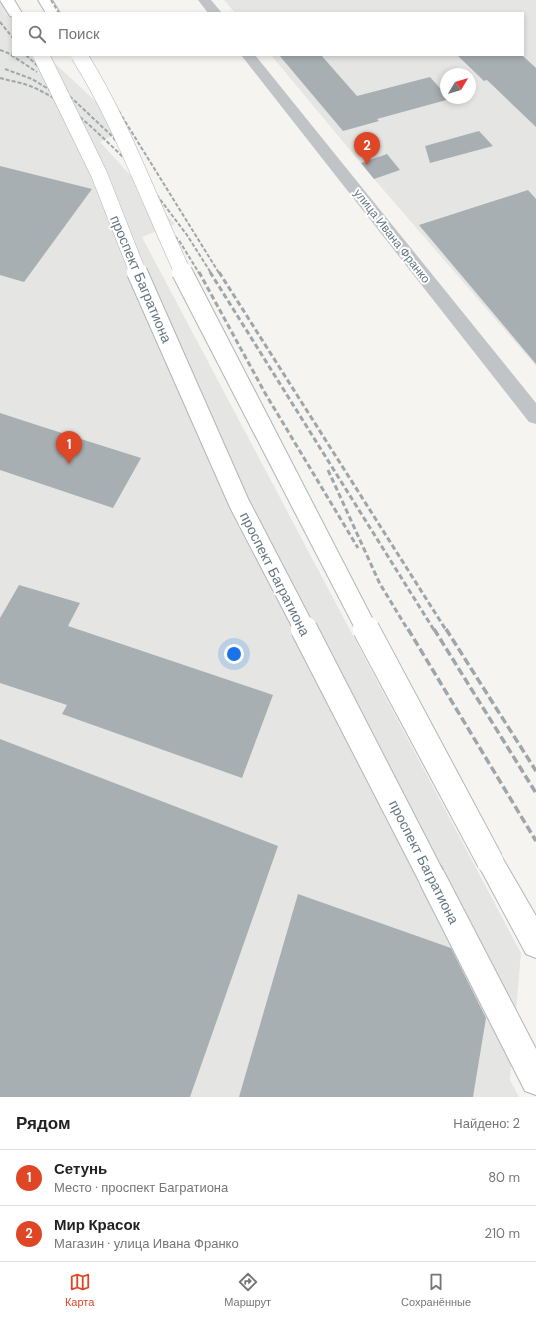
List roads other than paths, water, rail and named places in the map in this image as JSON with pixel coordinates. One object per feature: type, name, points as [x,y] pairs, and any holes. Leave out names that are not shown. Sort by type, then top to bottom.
[{"type":"main road","points":[[8,0],[14,12]]},
{"type":"main road","points":[[45,0],[52,12]]},
{"type":"main road","name":"проспект Багратиона","points":[[41,56],[100,174],[145,292],[239,503],[536,1080]]},
{"type":"main road","points":[[80,56],[100,89],[126,141],[159,222],[190,289],[384,663],[536,944]]},
{"type":"street","points":[[204,0],[214,12]]},
{"type":"street","name":"улица Ивана Франко","points":[[249,56],[536,417]]},
{"type":"railway","points":[[51,0],[58,12]]},
{"type":"railway","points":[[0,22],[12,37]]},
{"type":"railway","points":[[0,50],[12,56]]},
{"type":"railway","points":[[13,56],[37,72]]},
{"type":"railway","points":[[27,56],[112,136],[187,235],[211,273]]},
{"type":"railway","points":[[85,56],[219,273]]},
{"type":"railway","points":[[5,69],[32,79],[63,98]]},
{"type":"railway","points":[[0,78],[22,83],[44,92],[69,108],[103,137],[124,158]]},
{"type":"railway","points":[[171,232],[180,242],[199,273]]},
{"type":"railway","points":[[199,272],[265,393],[358,548]]},
{"type":"railway","points":[[210,272],[434,630]]},
{"type":"railway","points":[[219,272],[446,630]]},
{"type":"railway","points":[[328,470],[380,584],[408,630]]},
{"type":"railway","points":[[408,629],[536,841]]},
{"type":"railway","points":[[434,629],[536,793]]},
{"type":"railway","points":[[446,629],[536,771]]},
{"type":"place","name":"Мир Красок","points":[[367,165]]},
{"type":"place","name":"Сетунь","points":[[69,464]]}]
